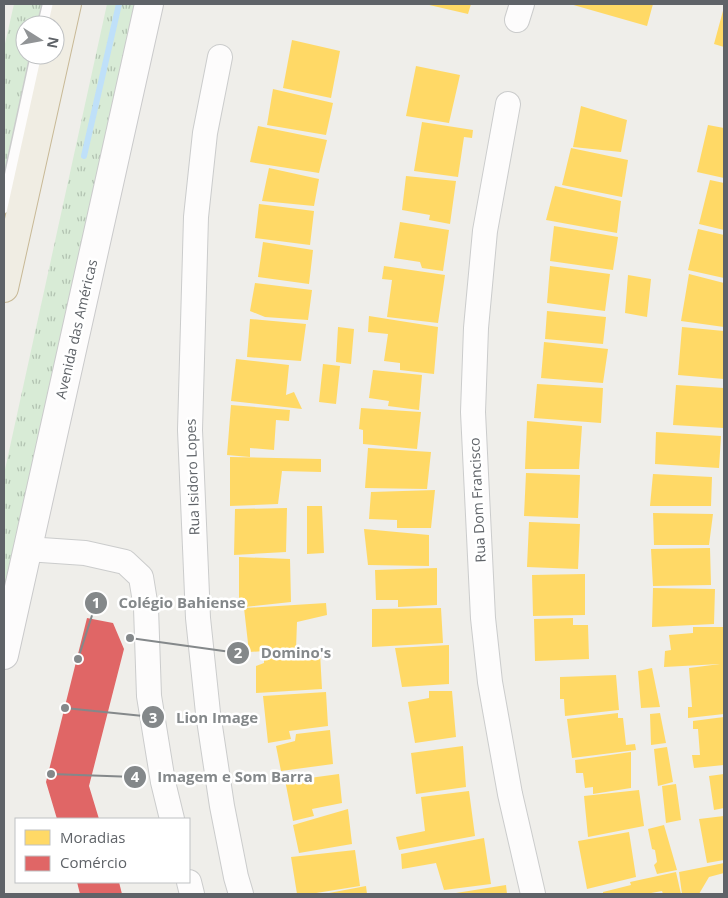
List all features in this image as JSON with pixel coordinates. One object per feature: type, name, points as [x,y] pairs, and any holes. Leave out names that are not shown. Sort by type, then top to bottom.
[{"type":"highway","points":[[4,288],[67,4]]},
{"type":"main road","name":"Avenida das Américas","points":[[4,655],[149,4]]},
{"type":"street","name":"Rua Isidoro Lopes","points":[[220,57],[205,133],[196,217],[190,430],[198,618],[208,713],[222,806],[241,894]]},
{"type":"street","name":"Rua Dom Francisco","points":[[508,104],[485,231],[476,328],[473,412],[482,618],[490,682],[510,794],[533,894]]},
{"type":"street","points":[[27,549],[85,553],[125,562],[141,577],[146,608],[149,696],[163,782],[172,818]]},
{"type":"lane","points":[[4,207],[35,65]]},
{"type":"green space","points":[[14,4],[45,4],[42,15],[15,15],[15,65],[32,65],[4,191],[4,48]]},
{"type":"green space","points":[[107,4],[139,4],[4,611],[4,474]]},
{"type":"building: Moradias","points":[[425,4],[471,4],[468,14]]},
{"type":"building: Moradias","points":[[570,4],[653,4],[647,26]]},
{"type":"building: Moradias","points":[[724,7],[724,47],[714,44]]},
{"type":"building: Moradias","points":[[292,40],[340,51],[331,98],[283,88]]},
{"type":"building: Moradias","points":[[416,66],[460,75],[449,123],[406,116]]},
{"type":"building: Moradias","points":[[273,89],[333,103],[326,135],[267,125]]},
{"type":"building: Moradias","points":[[581,106],[627,120],[621,152],[573,147]]},
{"type":"building: Moradias","points":[[422,122],[473,130],[472,138],[464,137],[458,177],[414,171]]},
{"type":"building: Moradias","points":[[708,125],[724,128],[724,178],[697,172]]},
{"type":"building: Moradias","points":[[258,126],[327,140],[319,173],[250,162]]},
{"type":"building: Moradias","points":[[571,148],[628,160],[622,197],[562,185]]},
{"type":"building: Moradias","points":[[269,168],[319,179],[314,206],[262,201]]},
{"type":"building: Moradias","points":[[406,176],[456,181],[450,224],[429,220],[430,215],[402,210]]},
{"type":"building: Moradias","points":[[710,180],[724,183],[724,230],[699,224]]},
{"type":"building: Moradias","points":[[555,186],[621,201],[617,233],[546,220]]},
{"type":"building: Moradias","points":[[259,204],[314,211],[310,245],[255,238]]},
{"type":"building: Moradias","points":[[400,222],[449,230],[443,271],[422,268],[420,262],[394,258]]},
{"type":"building: Moradias","points":[[554,226],[618,237],[613,270],[550,261]]},
{"type":"building: Moradias","points":[[698,229],[724,235],[724,278],[688,270]]},
{"type":"building: Moradias","points":[[263,242],[313,250],[309,284],[258,277]]},
{"type":"building: Moradias","points":[[384,266],[445,275],[438,323],[387,317],[392,280],[382,279]]},
{"type":"building: Moradias","points":[[550,266],[610,274],[605,311],[547,303]]},
{"type":"building: Moradias","points":[[689,274],[724,283],[724,327],[681,321]]},
{"type":"building: Moradias","points":[[628,275],[651,279],[647,317],[625,313]]},
{"type":"building: Moradias","points":[[255,283],[312,290],[308,320],[265,317],[250,311]]},
{"type":"building: Moradias","points":[[547,311],[606,317],[603,344],[545,339]]},
{"type":"building: Moradias","points":[[369,316],[438,327],[434,374],[400,370],[400,363],[384,361],[388,334],[368,332]]},
{"type":"building: Moradias","points":[[250,319],[306,324],[301,361],[247,357]]},
{"type":"building: Moradias","points":[[338,327],[354,329],[351,364],[336,362]]},
{"type":"building: Moradias","points":[[682,327],[724,331],[724,379],[678,375]]},
{"type":"building: Moradias","points":[[544,342],[608,349],[603,383],[541,378]]},
{"type":"building: Moradias","points":[[236,359],[289,365],[286,395],[294,392],[302,409],[231,401]]},
{"type":"building: Moradias","points":[[323,364],[340,366],[336,404],[319,402]]},
{"type":"building: Moradias","points":[[373,370],[422,375],[419,410],[388,406],[389,401],[369,398]]},
{"type":"building: Moradias","points":[[537,384],[603,388],[601,423],[534,418]]},
{"type":"building: Moradias","points":[[676,385],[724,388],[724,428],[673,425]]},
{"type":"building: Moradias","points":[[231,405],[290,410],[289,421],[276,420],[274,450],[250,448],[250,457],[227,455]]},
{"type":"building: Moradias","points":[[361,408],[421,412],[417,449],[363,444],[363,430],[359,429]]},
{"type":"building: Moradias","points":[[527,421],[582,426],[579,469],[525,469]]},
{"type":"building: Moradias","points":[[656,432],[721,436],[719,468],[655,464]]},
{"type":"building: Moradias","points":[[368,448],[431,452],[427,489],[365,488]]},
{"type":"building: Moradias","points":[[230,457],[321,459],[321,472],[282,471],[278,504],[230,506]]},
{"type":"building: Moradias","points":[[526,473],[580,475],[578,518],[524,516]]},
{"type":"building: Moradias","points":[[653,474],[712,477],[711,506],[650,506]]},
{"type":"building: Moradias","points":[[435,490],[431,528],[397,528],[397,520],[369,519],[371,492]]},
{"type":"building: Moradias","points":[[307,506],[322,506],[324,553],[307,554]]},
{"type":"building: Moradias","points":[[287,508],[286,552],[234,555],[235,509]]},
{"type":"building: Moradias","points":[[653,513],[713,514],[709,545],[654,545]]},
{"type":"building: Moradias","points":[[529,522],[580,524],[578,569],[527,567]]},
{"type":"building: Moradias","points":[[364,529],[429,535],[429,566],[368,565]]},
{"type":"building: Moradias","points":[[710,548],[711,585],[653,586],[651,549]]},
{"type":"building: Moradias","points":[[239,557],[290,559],[291,602],[245,607],[245,598],[239,598]]},
{"type":"building: Moradias","points":[[437,568],[437,605],[398,607],[398,600],[376,600],[375,570]]},
{"type":"building: Moradias","points":[[585,574],[585,615],[533,616],[532,575]]},
{"type":"building: Moradias","points":[[653,588],[715,589],[714,624],[652,627]]},
{"type":"building: Moradias","points":[[326,603],[327,615],[297,622],[296,649],[249,652],[244,608]]},
{"type":"building: Moradias","points":[[441,608],[443,643],[372,647],[372,609]]},
{"type":"building: Moradias","points":[[573,618],[573,625],[588,625],[589,659],[535,661],[534,619]]},
{"type":"building: Moradias","points":[[693,627],[724,627],[724,714],[688,718],[688,707],[692,707],[689,668],[720,664],[664,667],[665,651],[671,650],[669,635],[693,633]]},
{"type":"building: Moradias","points":[[449,645],[449,684],[402,687],[395,648]]},
{"type":"building: Moradias","points":[[320,653],[322,689],[256,693],[256,666],[264,663],[264,654]]},
{"type":"building: Moradias","points":[[652,668],[660,707],[641,708],[638,671]]},
{"type":"building: Moradias","points":[[616,675],[619,710],[565,716],[564,699],[560,699],[560,677]]},
{"type":"building: Moradias","points":[[429,691],[452,691],[456,737],[415,743],[408,702],[429,698]]},
{"type":"building: Moradias","points":[[326,692],[328,726],[289,731],[291,739],[268,743],[263,696]]},
{"type":"building: Moradias","points":[[618,713],[618,718],[623,718],[626,745],[635,744],[636,750],[572,758],[567,719]]},
{"type":"building: Moradias","points":[[660,713],[666,743],[651,745],[650,714]]},
{"type":"building: Moradias","points":[[724,717],[724,765],[694,768],[692,755],[700,755],[698,729],[693,729],[693,721]]},
{"type":"building: Moradias","points":[[330,730],[333,764],[281,771],[276,746],[295,741],[296,734]]},
{"type":"building: Moradias","points":[[463,746],[466,787],[416,794],[411,753]]},
{"type":"building: Moradias","points":[[667,747],[673,782],[658,786],[654,749]]},
{"type":"building: Moradias","points":[[631,752],[631,788],[593,794],[593,787],[585,788],[583,773],[576,773],[575,760]]},
{"type":"building: Moradias","points":[[300,772],[302,779],[339,774],[342,803],[312,809],[314,816],[293,821],[284,775]]},
{"type":"building: Moradias","points":[[724,774],[724,808],[714,810],[709,776]]},
{"type":"building: Moradias","points":[[676,784],[681,820],[666,823],[662,786]]},
{"type":"building: Moradias","points":[[639,790],[644,826],[588,837],[584,796]]},
{"type":"building: Moradias","points":[[469,791],[475,836],[399,850],[396,837],[425,831],[421,797]]},
{"type":"building: Moradias","points":[[348,809],[352,844],[299,853],[293,825]]},
{"type":"building: Moradias","points":[[724,816],[724,860],[707,863],[699,819]]},
{"type":"building: Moradias","points":[[664,825],[677,870],[657,874],[654,865],[657,862],[655,850],[652,849],[648,829]]},
{"type":"building: Moradias","points":[[629,832],[636,877],[587,889],[578,841]]},
{"type":"building: Moradias","points":[[484,838],[491,884],[444,890],[436,863],[402,869],[401,854]]},
{"type":"building: Moradias","points":[[355,850],[360,886],[310,894],[297,894],[291,857]]},
{"type":"building: Moradias","points":[[724,863],[724,873],[709,877],[699,894],[682,894],[679,872]]},
{"type":"building: Moradias","points":[[676,872],[681,894],[663,894],[662,891],[646,894],[603,894],[603,892],[631,885],[630,882]]},
{"type":"building: Moradias","points":[[506,885],[507,894],[456,893]]},
{"type":"building: Moradias","points":[[366,886],[367,894],[329,893]]},
{"type":"building: Comércio","points":[[87,618],[113,623],[124,649],[89,786],[99,818],[57,818],[46,782]]},
{"type":"building: Comércio","points":[[77,883],[119,883],[122,894],[80,894]]},
{"type":"waterway","points":[[84,156],[119,4]]},
{"type":"place","name":"Domino's","points":[[130,638]]},
{"type":"place","name":"Colégio Bahiense","points":[[78,659]]},
{"type":"place","name":"Lion Image","points":[[65,708]]},
{"type":"place","name":"Imagem e Som Barra","points":[[51,774]]}]
